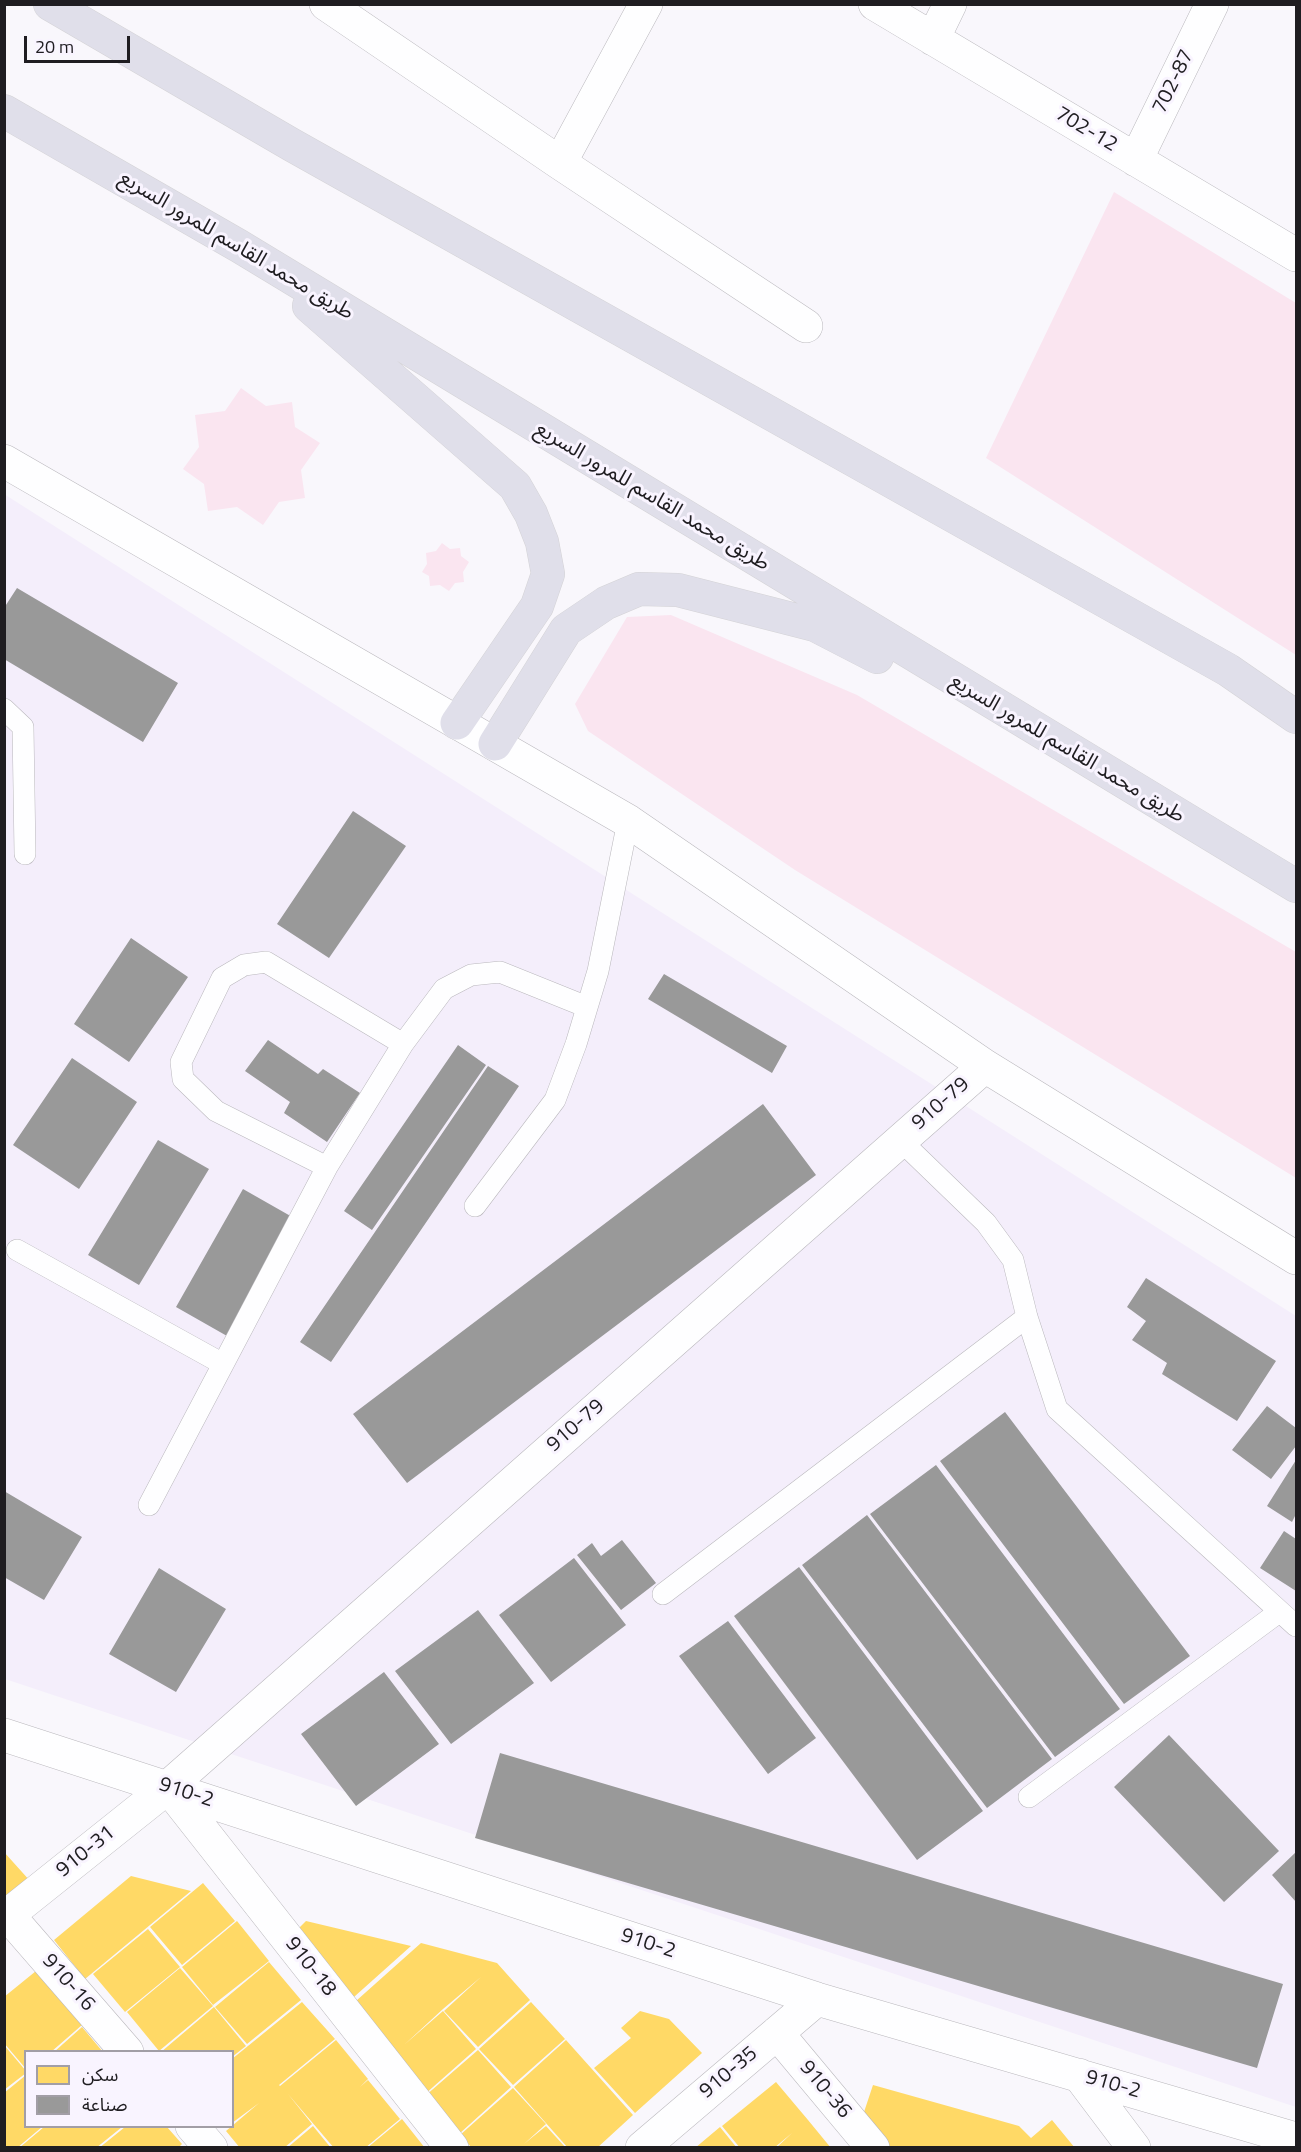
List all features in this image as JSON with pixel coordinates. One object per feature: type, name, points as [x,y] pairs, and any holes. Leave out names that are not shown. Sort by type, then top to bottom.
[{"type":"highway","points":[[50,4],[312,156],[1228,670],[1296,717]]},
{"type":"highway","name":"طريق محمد القاسم للمرور السريع","points":[[4,111],[239,246],[1147,798],[1296,886]]},
{"type":"highway","points":[[239,246],[515,486],[531,514],[542,542],[548,574],[537,606],[458,723]]},
{"type":"highway","points":[[495,744],[566,630],[606,603],[639,589],[678,590],[815,625],[1147,798]]},
{"type":"street","points":[[326,4],[806,326]]},
{"type":"street","points":[[560,163],[646,4]]},
{"type":"street","name":"702-12","points":[[875,4],[1296,255]]},
{"type":"street","points":[[933,39],[950,4]]},
{"type":"street","name":"702-87","points":[[1136,160],[1212,4]]},
{"type":"street","points":[[4,461],[628,821],[985,1066],[1296,1258]]},
{"type":"street","name":"910-79","points":[[168,1787],[985,1066]]},
{"type":"street","name":"910-2","points":[[8,1740],[168,1787],[817,1999],[1296,2139]]},
{"type":"street","name":"910-31","points":[[6,1916],[168,1787]]},
{"type":"street","name":"910-18","points":[[168,1787],[452,2148]]},
{"type":"street","name":"910-16","points":[[6,1916],[125,2050]]},
{"type":"street","name":"910-35","points":[[642,2148],[817,1999]]},
{"type":"street","name":"910-36","points":[[777,2033],[873,2148]]},
{"type":"street","points":[[1079,2075],[1134,2148]]},
{"type":"street","points":[[193,2128],[211,2148]]},
{"type":"lane","points":[[4,710],[23,727],[25,854]]},
{"type":"lane","points":[[475,1206],[555,1100],[576,1044],[598,971],[628,821]]},
{"type":"lane","points":[[327,1167],[216,1111],[183,1080],[181,1062],[222,978],[244,965],[266,962],[402,1044]]},
{"type":"lane","points":[[149,1505],[327,1167],[402,1044],[444,989],[471,975],[500,972],[587,1007]]},
{"type":"lane","points":[[900,1140],[986,1223],[1013,1260],[1027,1317],[1057,1409],[1296,1626]]},
{"type":"lane","points":[[17,1250],[223,1364]]},
{"type":"lane","points":[[663,1594],[1027,1317]]},
{"type":"lane","points":[[1029,1797],[1279,1612]]},
{"type":"shaded area","points":[[1114,192],[1296,303],[1296,655],[986,458]]},
{"type":"shaded area","points":[[241,388],[266,406],[292,402],[295,427],[320,443],[301,470],[305,498],[279,502],[263,525],[237,507],[208,511],[204,484],[183,469],[199,447],[195,415],[225,411]]},
{"type":"shaded area","points":[[4,494],[1296,1316],[1296,2107],[5,1679]]},
{"type":"shaded area","points":[[442,543],[450,549],[460,548],[461,556],[469,562],[463,572],[464,582],[455,583],[449,591],[440,585],[430,586],[429,576],[422,572],[427,564],[426,553],[436,551]]},
{"type":"shaded area","points":[[671,615],[857,695],[1296,952],[1296,1178],[795,870],[588,731],[575,704],[627,617]]},
{"type":"building: سكن","points":[[4,1852],[31,1882],[4,1904]]},
{"type":"building: سكن","points":[[131,1876],[191,1891],[85,1979],[54,1940]]},
{"type":"building: سكن","points":[[203,1883],[235,1921],[182,1965],[150,1927]]},
{"type":"building: سكن","points":[[237,1921],[269,1961],[213,2005],[182,1967]]},
{"type":"building: سكن","points":[[306,1921],[411,1946],[345,2005],[288,1939]]},
{"type":"building: سكن","points":[[148,1929],[180,1967],[125,2012],[93,1974]]},
{"type":"building: سكن","points":[[421,1943],[497,1963],[530,2000],[478,2047],[444,2011],[481,1977],[443,2009],[404,2045],[443,2011],[476,2049],[424,2095],[347,2009]]},
{"type":"building: سكن","points":[[269,1962],[301,2000],[247,2044],[215,2007]]},
{"type":"building: سكن","points":[[180,1968],[213,2006],[160,2050],[127,2012]]},
{"type":"building: سكن","points":[[36,1971],[82,2025],[53,2050],[24,2050],[24,2067],[4,2043],[4,1997]]},
{"type":"building: سكن","points":[[302,2002],[335,2039],[279,2085],[336,2040],[368,2079],[360,2087],[368,2080],[400,2119],[365,2148],[334,2148],[288,2094],[312,2124],[284,2148],[240,2148],[226,2131],[234,2128],[234,2124],[259,2103],[234,2122],[234,2057]]},
{"type":"building: سكن","points":[[531,2002],[565,2039],[513,2085],[479,2049]]},
{"type":"building: سكن","points":[[214,2007],[246,2046],[234,2055],[234,2050],[163,2050]]},
{"type":"building: سكن","points":[[640,2011],[669,2019],[702,2053],[635,2113],[594,2068],[631,2038],[621,2028]]},
{"type":"building: سكن","points":[[82,2027],[101,2050],[56,2050]]},
{"type":"building: سكن","points":[[566,2040],[633,2115],[597,2148],[568,2148],[514,2087]]},
{"type":"building: سكن","points":[[4,2045],[24,2069],[24,2075],[4,2090]]},
{"type":"building: سكن","points":[[478,2050],[511,2087],[459,2134],[425,2096]]},
{"type":"building: سكن","points":[[24,2077],[24,2128],[41,2128],[17,2148],[4,2148],[4,2093]]},
{"type":"building: سكن","points":[[776,2082],[831,2148],[776,2148],[792,2133],[774,2148],[740,2148],[722,2126]]},
{"type":"building: سكن","points":[[873,2085],[1019,2126],[1031,2138],[1052,2120],[1075,2148],[888,2148],[862,2118]]},
{"type":"building: سكن","points":[[513,2088],[546,2124],[524,2144],[546,2126],[566,2148],[472,2148],[460,2135]]},
{"type":"building: سكن","points":[[402,2119],[425,2148],[367,2148]]},
{"type":"building: سكن","points":[[313,2126],[331,2148],[287,2148]]},
{"type":"building: سكن","points":[[720,2127],[737,2148],[695,2148]]},
{"type":"building: سكن","points":[[43,2128],[121,2128],[96,2148],[19,2148]]},
{"type":"building: سكن","points":[[124,2128],[168,2128],[182,2144],[178,2148],[99,2148]]},
{"type":"building: صناعة","points":[[17,588],[178,683],[143,742],[4,659],[4,608]]},
{"type":"building: صناعة","points":[[353,811],[406,846],[329,958],[277,924]]},
{"type":"building: صناعة","points":[[131,938],[188,977],[129,1062],[74,1024]]},
{"type":"building: صناعة","points":[[664,974],[787,1046],[772,1073],[648,999]]},
{"type":"building: صناعة","points":[[268,1040],[318,1074],[323,1069],[360,1093],[327,1142],[284,1113],[290,1102],[245,1071]]},
{"type":"building: صناعة","points":[[458,1045],[486,1065],[372,1230],[344,1211]]},
{"type":"building: صناعة","points":[[72,1058],[137,1102],[79,1189],[13,1145]]},
{"type":"building: صناعة","points":[[488,1066],[519,1086],[331,1362],[300,1342]]},
{"type":"building: صناعة","points":[[763,1104],[816,1175],[407,1483],[353,1414]]},
{"type":"building: صناعة","points":[[158,1140],[209,1169],[139,1285],[88,1255]]},
{"type":"building: صناعة","points":[[243,1189],[294,1218],[227,1336],[176,1307]]},
{"type":"building: صناعة","points":[[1146,1278],[1276,1361],[1237,1421],[1162,1374],[1167,1363],[1132,1340],[1146,1321],[1127,1307]]},
{"type":"building: صناعة","points":[[1267,1406],[1296,1428],[1296,1446],[1271,1479],[1232,1450]]},
{"type":"building: صناعة","points":[[1005,1412],[1190,1656],[1124,1704],[940,1461]]},
{"type":"building: صناعة","points":[[1296,1460],[1296,1514],[1292,1522],[1267,1506]]},
{"type":"building: صناعة","points":[[936,1465],[1120,1709],[1055,1757],[870,1514]]},
{"type":"building: صناعة","points":[[4,1491],[82,1537],[44,1600],[4,1577]]},
{"type":"building: صناعة","points":[[867,1515],[1052,1759],[987,1808],[802,1565]]},
{"type":"building: صناعة","points":[[1284,1531],[1296,1539],[1296,1591],[1260,1568]]},
{"type":"building: صناعة","points":[[622,1540],[656,1583],[621,1610],[577,1555],[592,1543],[601,1556]]},
{"type":"building: صناعة","points":[[574,1558],[626,1625],[551,1682],[499,1615]]},
{"type":"building: صناعة","points":[[799,1567],[983,1811],[917,1860],[734,1616]]},
{"type":"building: صناعة","points":[[159,1568],[226,1609],[176,1692],[109,1654]]},
{"type":"building: صناعة","points":[[478,1610],[534,1683],[451,1744],[395,1671]]},
{"type":"building: صناعة","points":[[728,1621],[816,1738],[768,1774],[679,1656]]},
{"type":"building: صناعة","points":[[384,1672],[439,1744],[356,1806],[301,1734]]},
{"type":"building: صناعة","points":[[1169,1735],[1279,1851],[1224,1902],[1114,1787]]},
{"type":"building: صناعة","points":[[500,1753],[1283,1984],[1257,2068],[475,1838]]},
{"type":"building: صناعة","points":[[1296,1852],[1296,1902],[1272,1875]]}]
